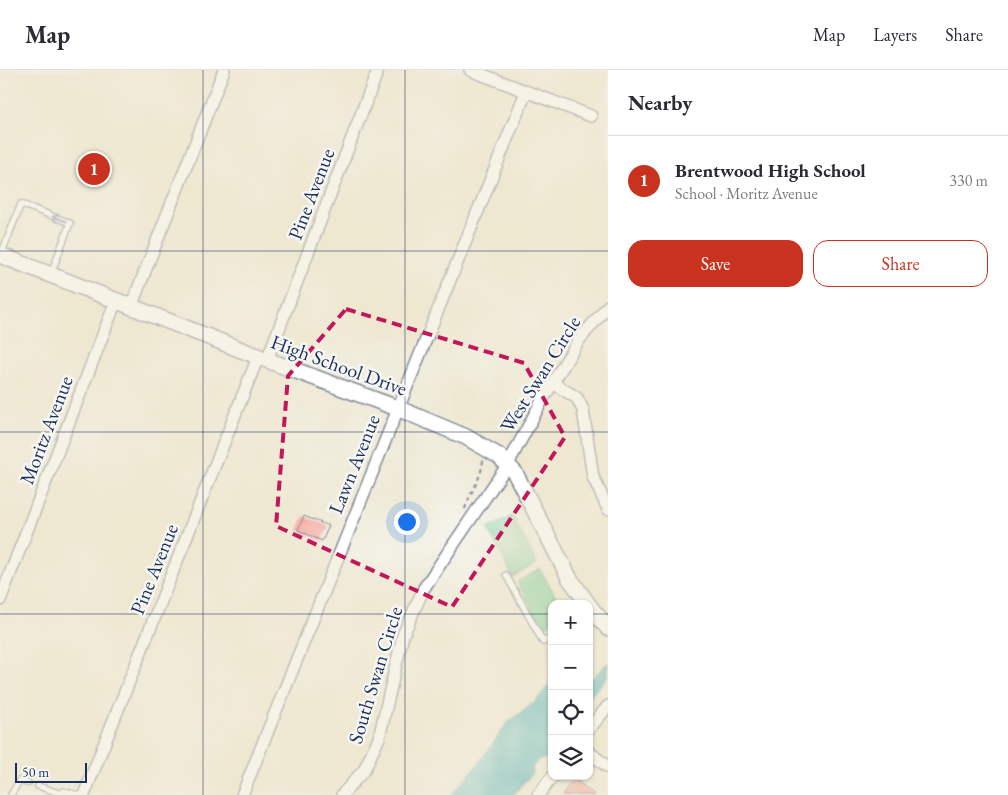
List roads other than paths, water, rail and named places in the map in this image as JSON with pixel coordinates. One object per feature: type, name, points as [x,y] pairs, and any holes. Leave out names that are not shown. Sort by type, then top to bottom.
[{"type":"street","points":[[131,307],[224,70]]},
{"type":"street","name":"Pine Avenue","points":[[84,795],[378,70]]},
{"type":"street","points":[[470,70],[591,116]]},
{"type":"street","name":"Lawn Avenue","points":[[242,795],[526,92]]},
{"type":"street","name":"High School Drive","points":[[0,255],[262,358],[397,408],[466,437],[485,448],[508,464],[515,473],[570,579],[584,600]]},
{"type":"street","name":"Moritz Avenue","points":[[0,600],[116,301]]},
{"type":"street","name":"West Swan Circle","points":[[508,464],[579,340],[608,306]]},
{"type":"street","points":[[553,383],[577,398],[583,410],[593,477],[608,508]]},
{"type":"street","name":"South Swan Circle","points":[[342,795],[364,770],[379,738],[395,662],[413,610],[424,588],[508,464]]},
{"type":"street","name":"High School Drive","points":[[593,611],[608,627]]},
{"type":"street","points":[[593,724],[608,706]]},
{"type":"street","points":[[593,755],[608,767]]},
{"type":"street","points":[[538,795],[550,780]]},
{"type":"lane","points":[[0,255],[21,204],[70,223],[50,274]]},
{"type":"lane","points":[[506,575],[543,642],[548,639]]},
{"type":"lane","points":[[11,795],[18,781],[28,783]]},
{"type":"lane","points":[[38,786],[58,794],[67,791],[78,795]]},
{"type":"water","points":[[608,662],[608,676],[593,693],[593,677]]},
{"type":"water","points":[[548,686],[547,758],[538,760],[533,766],[531,775],[513,795],[451,795],[479,763],[507,723],[535,702]]},
{"type":"place","name":"Brentwood High School","points":[[94,169]]}]
